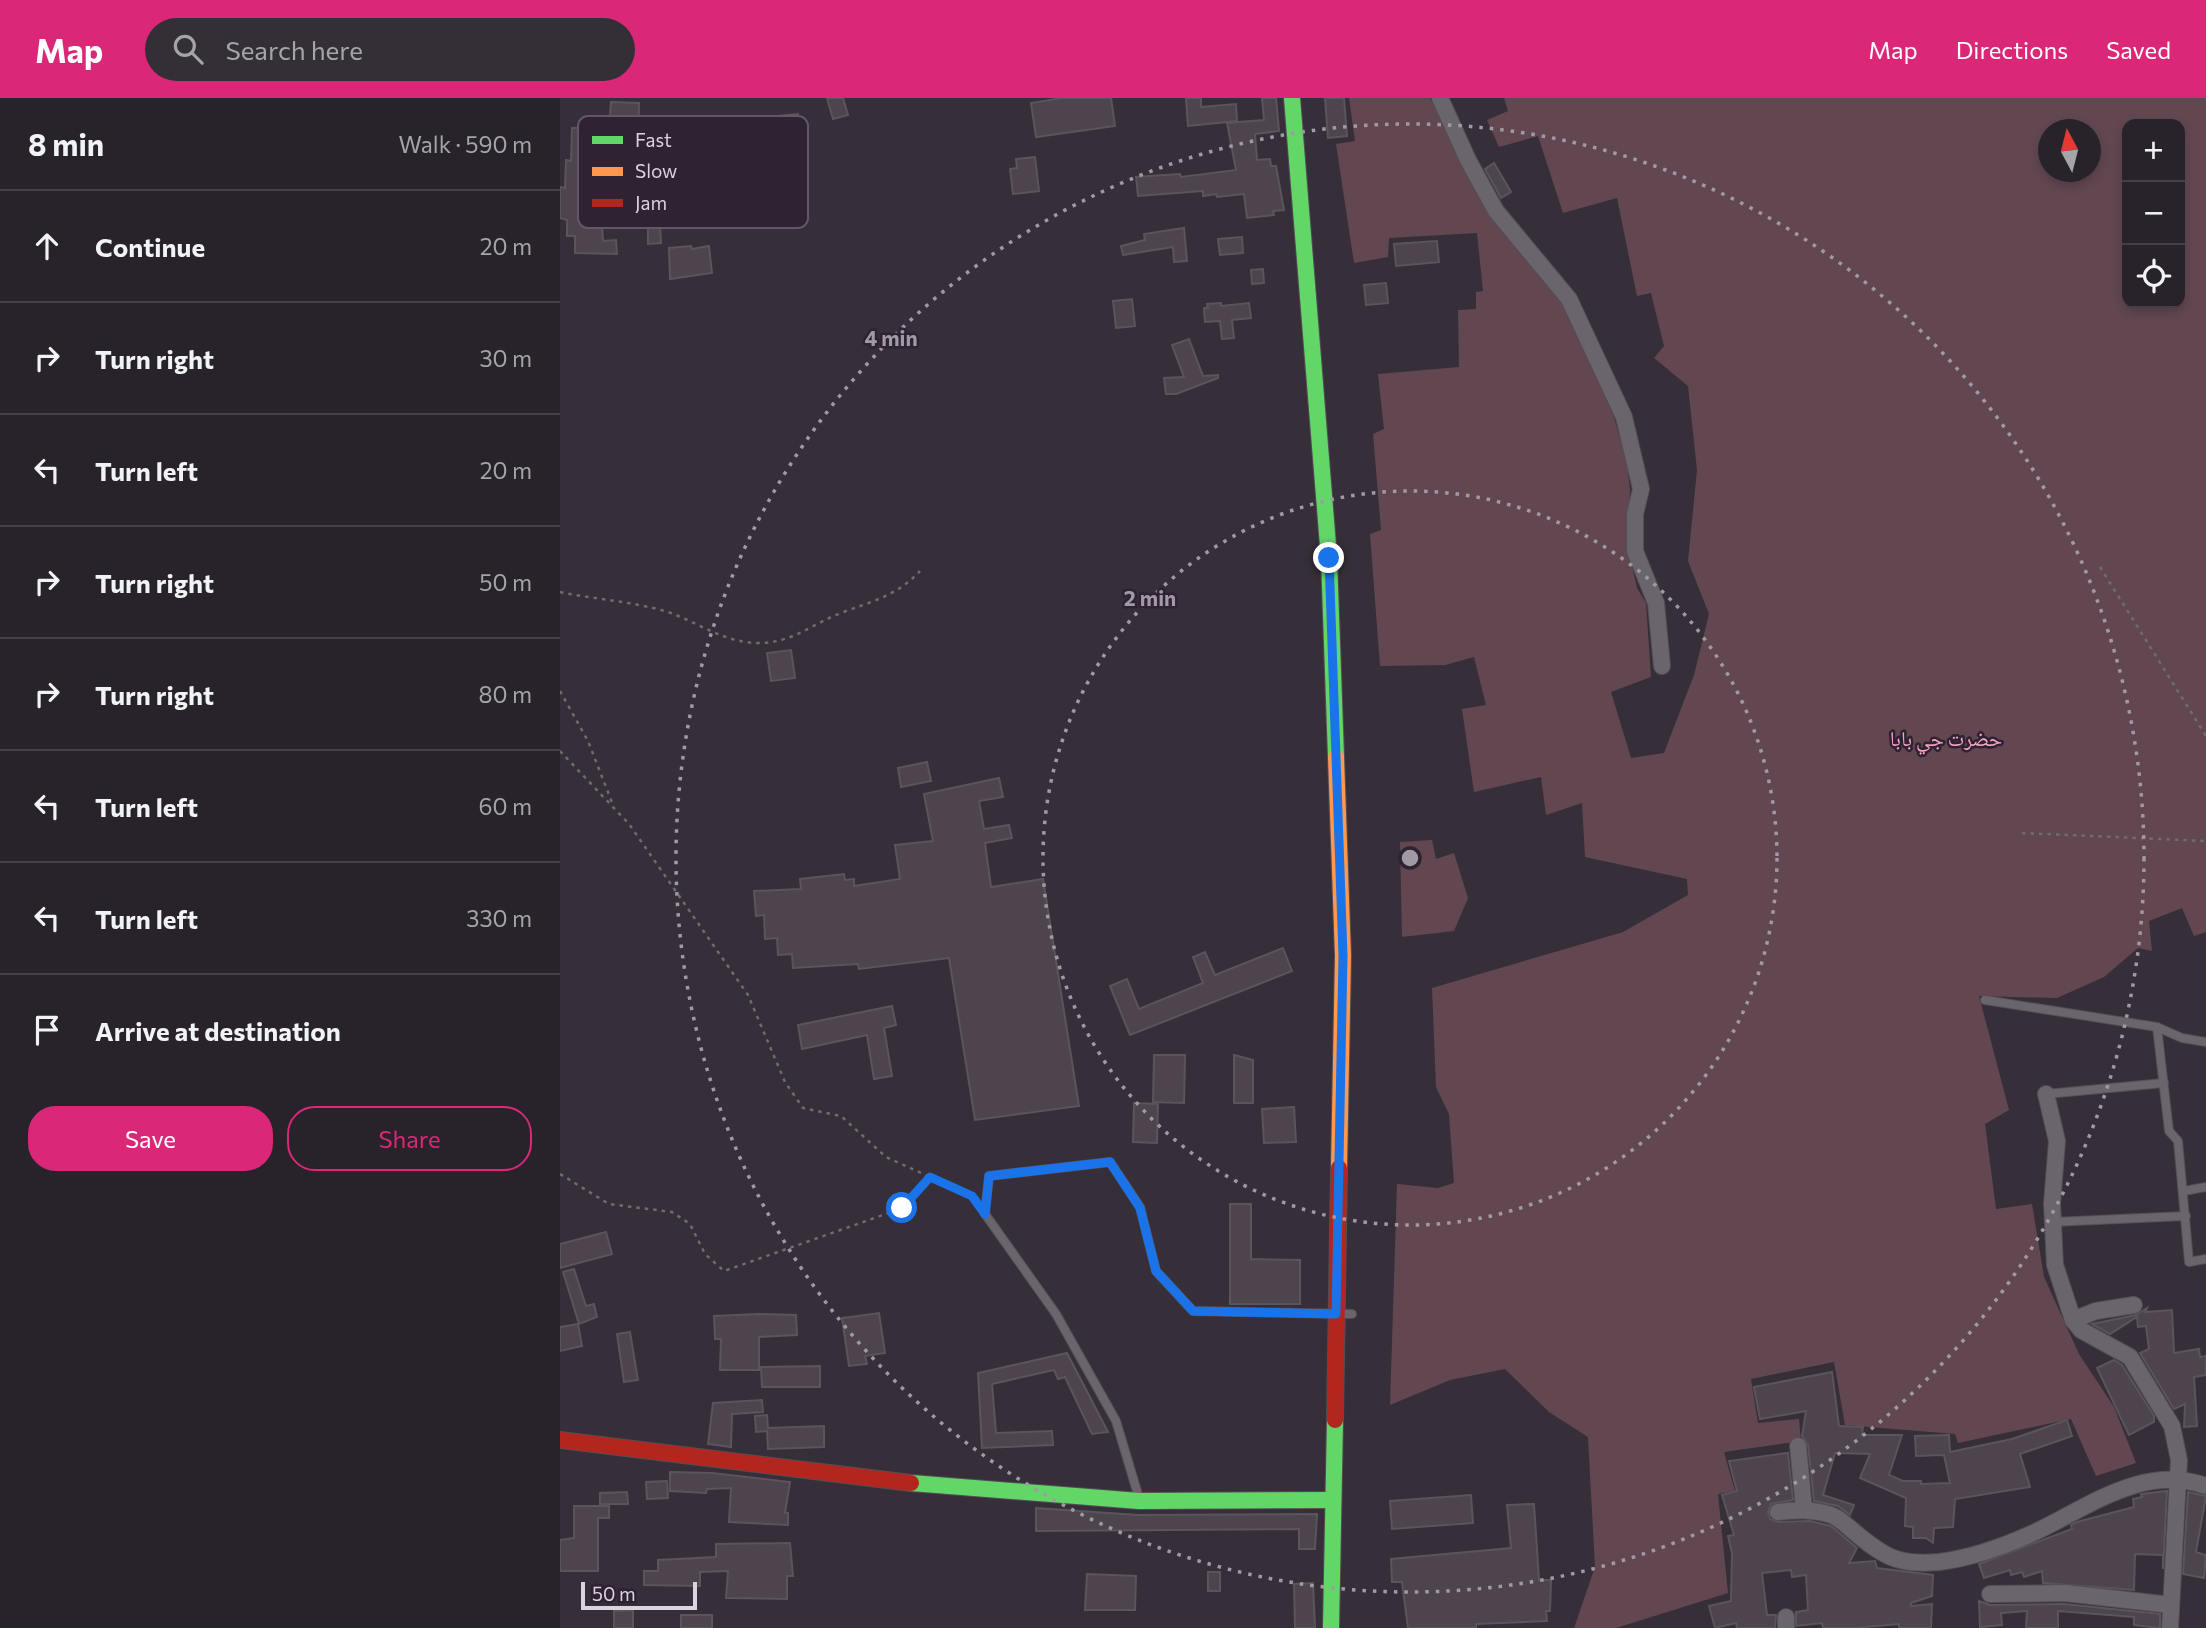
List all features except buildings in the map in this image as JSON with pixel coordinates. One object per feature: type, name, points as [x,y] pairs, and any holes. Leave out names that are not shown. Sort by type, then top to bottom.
[{"type":"main road","points":[[1292,98],[1329,558],[1343,956],[1344,1314],[1333,1500],[1348,1601]]},
{"type":"main road","points":[[1306,98],[1345,566],[1352,743]]},
{"type":"main road","points":[[1338,812],[1355,811]]},
{"type":"main road","points":[[1331,1628],[1340,1560],[1356,833]]},
{"type":"main road","points":[[560,1440],[949,1488],[1139,1500],[1333,1500]]},
{"type":"street","points":[[1440,98],[1468,160],[1496,211],[1569,299],[1624,417],[1641,489],[1636,514],[1635,551],[1656,603],[1662,666]]},
{"type":"street","points":[[2046,1094],[2057,1141],[2052,1222],[2055,1265],[2073,1320],[2081,1329],[2130,1357],[2172,1426],[2179,1460],[2179,1479],[2170,1628]]},
{"type":"street","points":[[2073,1320],[2095,1311],[2134,1305]]},
{"type":"street","points":[[1798,1446],[1804,1509]]},
{"type":"street","points":[[1778,1511],[1804,1509],[1833,1515],[1895,1561],[1938,1562],[1996,1548],[2112,1492],[2158,1479],[2179,1479],[2206,1486]]},
{"type":"street","points":[[1990,1594],[2065,1593],[2171,1605]]},
{"type":"lane","points":[[1985,1000],[2157,1027],[2182,1038],[2206,1042]]},
{"type":"lane","points":[[2157,1027],[2169,1131],[2178,1141],[2189,1262],[2206,1259]]},
{"type":"lane","points":[[2046,1094],[2164,1083]]},
{"type":"lane","points":[[1139,1500],[1116,1421],[1056,1314],[985,1214],[989,1176],[1110,1162],[1140,1208],[1156,1271],[1193,1311],[1344,1314]]},
{"type":"lane","points":[[2184,1191],[2206,1188]]},
{"type":"lane","points":[[2052,1222],[2186,1216]]},
{"type":"path","points":[[2100,567],[2206,736]]},
{"type":"path","points":[[560,592],[662,610],[711,634],[761,643],[802,635],[839,614],[890,597],[906,586],[920,571]]},
{"type":"path","points":[[560,691],[588,741],[614,808]]},
{"type":"path","points":[[560,751],[629,824],[748,995],[785,1082],[803,1108],[841,1116],[886,1157],[972,1196],[985,1214]]},
{"type":"path","points":[[2022,834],[2206,841]]},
{"type":"path","points":[[560,1174],[609,1204],[672,1212],[690,1224],[705,1254],[724,1271],[902,1208],[930,1177]]},
{"type":"green space","name":"حضرت جي بابا","points":[[1349,98],[1430,98],[1462,162],[1564,304],[1614,417],[1627,463],[1630,490],[1628,549],[1637,588],[1646,603],[1651,677],[1611,692],[1631,758],[1664,753],[1694,675],[1709,614],[1688,561],[1697,470],[1688,386],[1654,358],[1664,346],[1651,293],[1637,296],[1617,198],[1563,213],[1538,136],[1499,147],[1487,120],[1508,111],[1504,98],[2206,98],[2206,932],[2194,936],[2182,908],[2149,921],[2152,951],[2138,948],[2104,977],[2057,998],[1979,996],[2009,1110],[1985,1124],[1996,1209],[2032,1204],[2044,1277],[2079,1354],[2114,1407],[2136,1463],[2096,1476],[2071,1419],[1958,1443],[1955,1434],[1845,1425],[1834,1362],[1751,1379],[1758,1423],[1799,1419],[1801,1441],[1724,1452],[1735,1491],[1718,1494],[1728,1593],[1616,1628],[1574,1628],[1595,1567],[1588,1437],[1549,1412],[1505,1369],[1450,1380],[1390,1405],[1397,1184],[1438,1188],[1454,1183],[1449,1114],[1436,1087],[1432,988],[1623,932],[1688,895],[1687,879],[1585,857],[1582,803],[1546,815],[1541,777],[1474,792],[1462,709],[1486,705],[1474,657],[1445,665],[1380,666],[1370,534],[1381,530],[1373,434],[1384,429],[1378,374],[1459,367],[1458,310],[1476,309],[1476,292],[1483,291],[1477,233],[1389,238],[1388,257],[1354,263],[1336,144],[1355,141]]},
{"type":"green space","points":[[1432,840],[1436,859],[1454,853],[1468,898],[1454,931],[1402,937],[1400,842]]},
{"type":"traffic: fast","points":[[1292,98],[1329,558],[1336,757]]},
{"type":"traffic: fast","points":[[1331,1628],[1335,1420]]},
{"type":"traffic: fast","points":[[911,1483],[1139,1501],[1333,1500]]},
{"type":"traffic: slow","points":[[1336,757],[1343,956],[1339,1168]]},
{"type":"traffic: jam","points":[[1335,1420],[1339,1168]]},
{"type":"traffic: jam","points":[[560,1440],[911,1483]]},
{"type":"route","points":[[902,1208],[930,1177],[972,1196],[985,1214],[989,1176],[1110,1162],[1140,1208],[1156,1271],[1193,1311],[1336,1314],[1343,956],[1329,558]]}]
